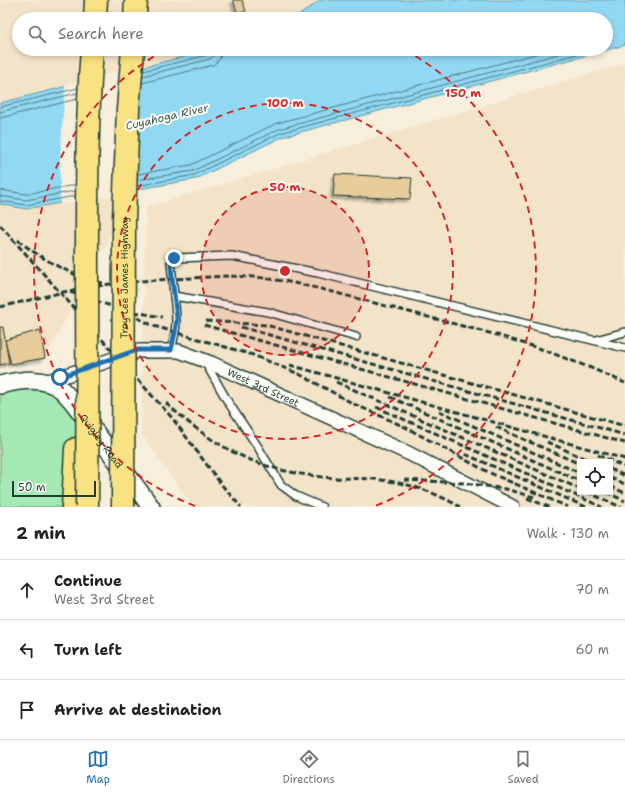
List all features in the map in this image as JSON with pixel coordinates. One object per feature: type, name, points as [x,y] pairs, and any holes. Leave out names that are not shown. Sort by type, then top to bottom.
[{"type":"highway","points":[[95,12],[96,0]]},
{"type":"highway","points":[[135,12],[136,0]]},
{"type":"highway","points":[[87,507],[87,207],[89,87],[91,56]]},
{"type":"highway","name":"Troy Lee James Highway","points":[[123,507],[124,220],[128,109],[132,56]]},
{"type":"highway","points":[[73,507],[76,449],[88,410]]},
{"type":"street","name":"West 3rd Street","points":[[0,385],[34,380],[46,382],[137,350],[179,350],[410,454],[513,507]]},
{"type":"street","name":"Quigley Road","points":[[46,382],[61,390],[73,402],[151,507]]},
{"type":"lane","points":[[171,350],[177,318],[171,263],[174,258],[232,256],[318,273],[625,348]]},
{"type":"lane","points":[[174,296],[268,312],[356,336]]},
{"type":"lane","points":[[593,340],[625,332]]},
{"type":"lane","points":[[204,360],[228,402],[281,485],[296,496],[322,507]]},
{"type":"shaded area","points":[[0,0],[320,0],[304,12],[12,12],[12,56],[203,56],[45,359],[0,368]]},
{"type":"shaded area","points":[[625,63],[625,507],[193,507],[141,433],[146,207]]},
{"type":"green space","points":[[46,382],[86,420],[66,507],[0,507],[0,385]]},
{"type":"water","points":[[320,0],[625,0],[625,45],[613,48],[613,12],[304,12]]},
{"type":"water","name":"Cuyahoga River","points":[[186,56],[584,56],[282,137],[196,179],[26,209],[0,204],[0,103]]},
{"type":"pier","points":[[138,66],[132,193],[60,205],[60,160],[65,85]]},
{"type":"building","points":[[233,0],[242,0],[246,11],[237,12]]},
{"type":"building","points":[[335,174],[412,178],[410,199],[333,196]]},
{"type":"building","points":[[0,327],[3,327],[9,363],[0,365]]},
{"type":"building","points":[[40,330],[45,358],[11,364],[5,340]]},
{"type":"railway","points":[[0,225],[173,419],[221,484],[241,507]]},
{"type":"railway","points":[[18,240],[26,247],[58,266],[82,277],[103,283]]},
{"type":"railway","points":[[0,307],[68,291],[122,282],[227,276],[257,277],[321,289],[497,335],[541,349],[625,383]]},
{"type":"railway","points":[[70,292],[120,309],[154,326],[253,355],[299,374],[354,404],[405,427],[488,472],[568,507]]},
{"type":"railway","points":[[134,312],[162,317]]},
{"type":"railway","points":[[206,321],[266,325],[625,426]]},
{"type":"railway","points":[[204,325],[625,443]]},
{"type":"railway","points":[[241,327],[625,435]]},
{"type":"railway","points":[[290,365],[625,459]]},
{"type":"railway","points":[[336,382],[577,488]]},
{"type":"railway","points":[[390,397],[577,480]]},
{"type":"railway","points":[[166,403],[183,418],[217,443],[235,453],[272,468],[316,476],[374,479],[396,482],[440,496],[460,507]]},
{"type":"railway","points":[[376,407],[602,507]]},
{"type":"railway","points":[[439,411],[577,472]]},
{"type":"railway","points":[[496,427],[577,463]]},
{"type":"railway","points":[[547,442],[586,459]]},
{"type":"railway","points":[[465,454],[586,507]]},
{"type":"railway","points":[[598,455],[625,467]]},
{"type":"railway","points":[[613,470],[625,476]]},
{"type":"railway","points":[[613,479],[625,484]]},
{"type":"railway","points":[[404,480],[465,483],[506,489],[534,497]]},
{"type":"railway","points":[[613,487],[625,493]]},
{"type":"railway","points":[[594,495],[621,507]]},
{"type":"railway","points":[[612,495],[625,501]]},
{"type":"railway","points":[[527,498],[549,507]]},
{"type":"route","points":[[60,377],[137,350],[171,350],[177,318],[171,263],[174,258]]}]
